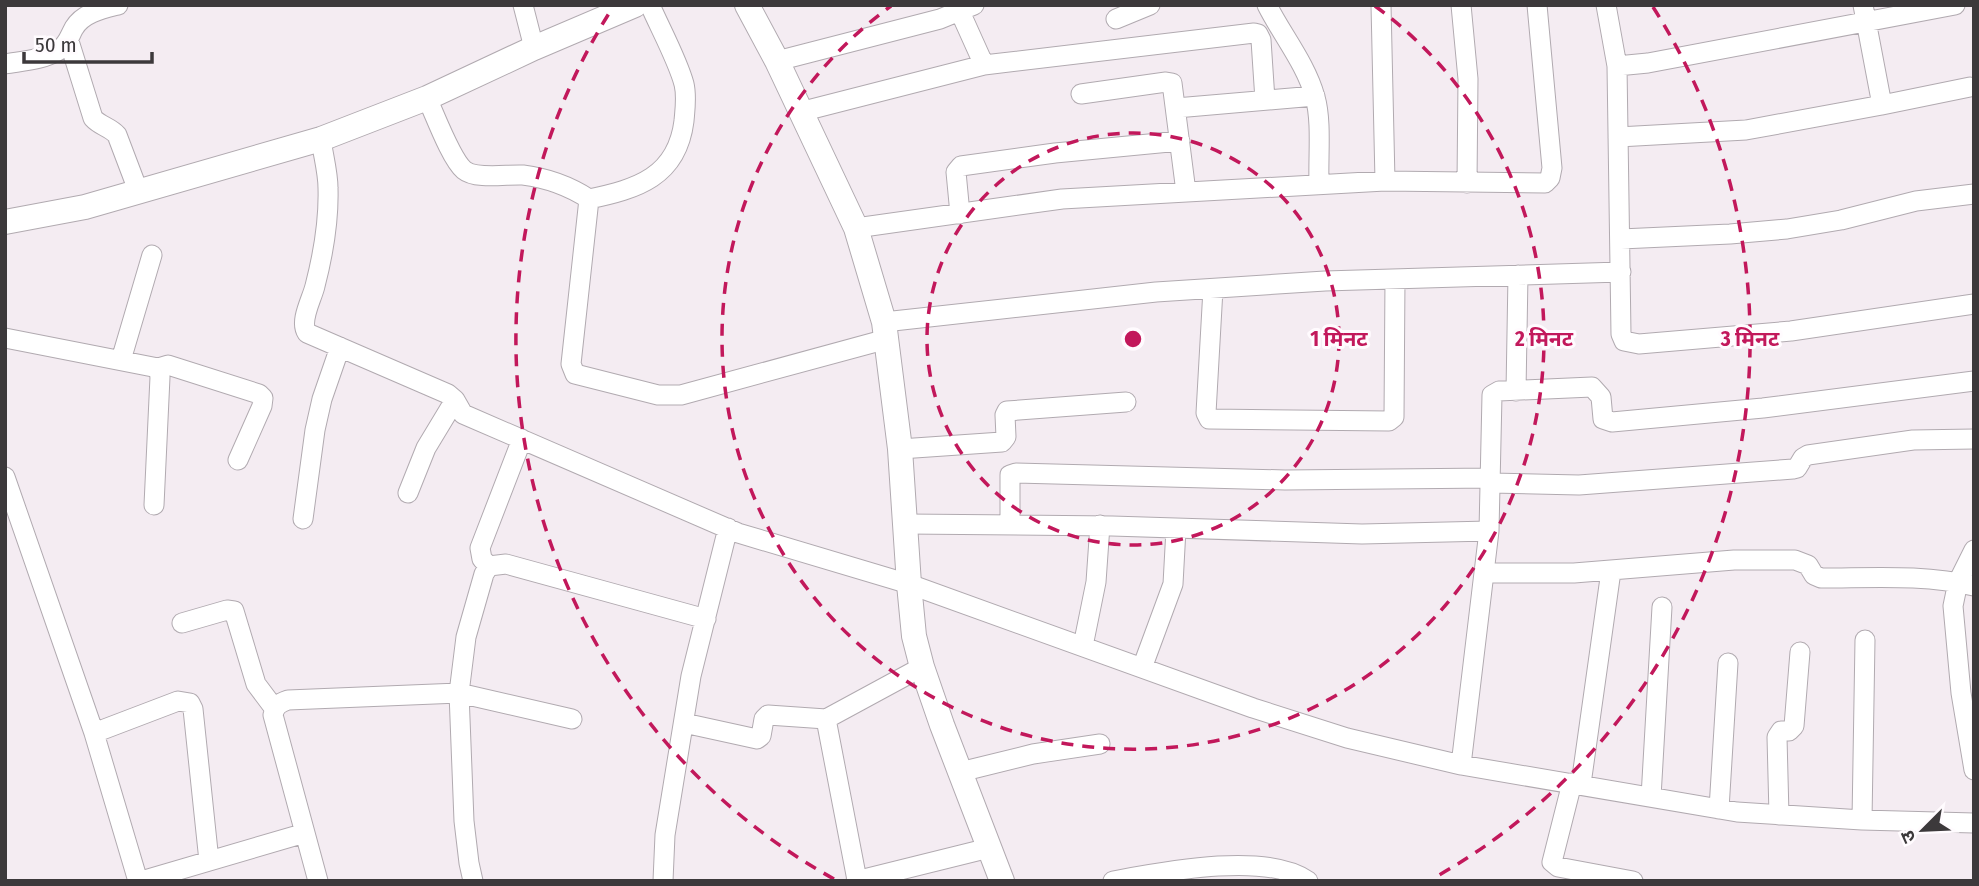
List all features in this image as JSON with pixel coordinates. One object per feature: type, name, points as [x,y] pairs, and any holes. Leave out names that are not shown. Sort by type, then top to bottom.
[{"type":"street","points":[[5,65],[50,55],[69,41],[80,20],[117,5]]},
{"type":"street","points":[[523,5],[534,48]]},
{"type":"street","points":[[5,222],[85,207],[139,193],[321,139],[427,98],[635,5]]},
{"type":"street","points":[[427,98],[457,162],[469,173],[523,175],[548,180],[589,199],[642,183],[664,169],[675,155],[686,105],[684,84],[650,5]]},
{"type":"street","points":[[747,5],[777,61],[856,228],[886,330],[900,449],[915,635],[922,667],[1002,881]]},
{"type":"street","points":[[1116,19],[1150,5]]},
{"type":"street","points":[[1381,5],[1385,181]]},
{"type":"street","points":[[1461,5],[1468,79],[1467,183]]},
{"type":"street","points":[[856,228],[1062,199],[1318,183],[1545,183],[1550,178],[1552,168],[1537,5]]},
{"type":"street","points":[[1606,5],[1617,66],[1621,334],[1624,341],[1629,344],[1791,331],[1974,304]]},
{"type":"street","points":[[1617,66],[1648,63],[1865,14],[1955,5]]},
{"type":"street","points":[[777,61],[964,7],[984,65]]},
{"type":"street","points":[[1272,7],[1315,96],[1318,183]]},
{"type":"street","points":[[1865,14],[1882,105]]},
{"type":"street","points":[[800,112],[984,65],[1254,33],[1258,34],[1261,40],[1265,100]]},
{"type":"street","points":[[69,41],[93,118],[117,135],[139,193]]},
{"type":"street","points":[[1081,94],[1169,82],[1174,87],[1186,192]]},
{"type":"street","points":[[1618,137],[1746,130],[1970,87]]},
{"type":"street","points":[[1176,108],[1315,96]]},
{"type":"street","points":[[321,139],[328,188],[324,240],[315,286],[303,326],[307,333],[455,400],[463,414],[728,528],[909,584],[1254,708],[1347,738],[1461,765],[1720,809],[1863,820],[1974,823]]},
{"type":"street","points":[[960,214],[956,172],[961,166],[1055,153],[1180,141]]},
{"type":"street","points":[[1621,239],[1787,229],[1841,220],[1916,201],[1974,194]]},
{"type":"street","points":[[589,199],[571,364],[575,374],[580,376],[658,395],[681,395],[886,330],[1156,292],[1395,279],[1621,272]]},
{"type":"street","points":[[121,360],[152,255]]},
{"type":"street","points":[[1516,391],[1518,275]]},
{"type":"street","points":[[1213,289],[1206,413],[1209,419],[1389,421],[1394,417],[1395,279]]},
{"type":"street","points":[[5,338],[158,368],[168,365],[259,394],[263,398],[262,406],[238,460]]},
{"type":"street","points":[[303,519],[315,430],[322,399],[340,347]]},
{"type":"street","points":[[154,505],[160,377],[158,368]]},
{"type":"street","points":[[1461,765],[1489,531],[1492,395],[1499,391],[1592,387],[1601,397],[1603,419],[1612,422],[1763,408],[1974,381]]},
{"type":"street","points":[[408,493],[426,447],[455,400]]},
{"type":"street","points":[[900,449],[1002,442],[1006,438],[1005,415],[1009,411],[1126,402]]},
{"type":"street","points":[[489,566],[482,559],[480,548],[522,439]]},
{"type":"street","points":[[1010,525],[1010,475],[1016,472],[1218,480],[1491,481],[1579,485],[1793,469],[1808,455],[1913,440],[1974,439]]},
{"type":"street","points":[[5,477],[94,733],[140,881],[305,834]]},
{"type":"street","points":[[906,524],[1100,526],[1362,534],[1489,531]]},
{"type":"street","points":[[1083,646],[1096,582],[1100,526]]},
{"type":"street","points":[[663,881],[665,835],[691,676],[728,528]]},
{"type":"street","points":[[1142,668],[1173,584],[1176,529]]},
{"type":"street","points":[[1974,550],[1966,584],[1953,606],[1957,659],[1974,770]]},
{"type":"street","points":[[1484,573],[1611,571],[1734,560],[1795,560],[1808,565],[1814,575],[1821,578],[1916,579],[1966,584]]},
{"type":"street","points":[[489,566],[506,564],[706,619]]},
{"type":"street","points":[[473,881],[464,821],[459,693],[466,637],[484,574],[489,566]]},
{"type":"street","points":[[1611,571],[1576,783],[1552,862],[1558,867],[1633,881]]},
{"type":"street","points":[[1651,797],[1662,607]]},
{"type":"street","points":[[183,623],[227,610],[234,611],[256,684],[274,708],[273,715],[318,881]]},
{"type":"street","points":[[1863,820],[1865,640]]},
{"type":"street","points":[[1779,815],[1777,737],[1781,731],[1789,731],[1794,726],[1800,652]]},
{"type":"street","points":[[1720,809],[1728,663]]},
{"type":"street","points":[[684,723],[757,739],[761,736],[764,719],[768,715],[826,719],[922,667]]},
{"type":"street","points":[[274,708],[288,700],[459,693],[572,719]]},
{"type":"street","points":[[94,733],[178,701],[190,703],[193,709],[209,861]]},
{"type":"street","points":[[826,719],[856,881],[989,848]]},
{"type":"street","points":[[960,772],[1033,754],[1100,744]]},
{"type":"street","points":[[1113,881],[1192,867],[1242,867],[1296,878]]}]
